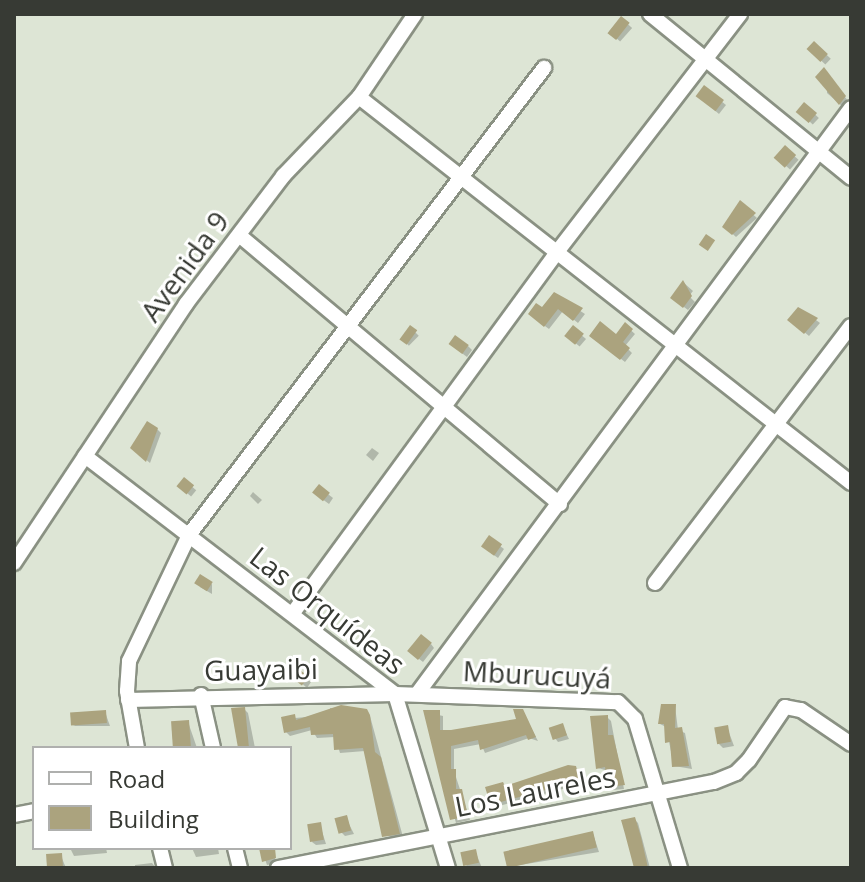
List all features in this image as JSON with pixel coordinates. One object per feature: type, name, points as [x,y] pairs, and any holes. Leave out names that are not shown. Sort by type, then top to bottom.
[{"type":"street","name":"Avenida 9","points":[[14,563],[239,235],[283,176],[359,97],[415,14]]},
{"type":"street","points":[[650,14],[851,178]]},
{"type":"street","points":[[293,613],[557,252],[740,14]]},
{"type":"street","points":[[137,746],[128,700],[129,661],[189,535],[544,68]]},
{"type":"street","points":[[359,97],[851,483]]},
{"type":"street","points":[[417,694],[851,108]]},
{"type":"street","points":[[239,235],[560,504]]},
{"type":"street","points":[[655,583],[851,326]]},
{"type":"street","name":"Las Orquídeas","points":[[85,456],[395,694],[448,868]]},
{"type":"street","name":"Guayaibi","points":[[128,700],[201,695],[417,694]]},
{"type":"street","name":"Mburucuyá","points":[[417,694],[618,702],[635,719],[661,793],[680,868]]},
{"type":"street","points":[[201,695],[213,746]]},
{"type":"street","name":"Los Laureles","points":[[278,868],[661,793],[736,773],[785,707],[801,710],[851,744]]},
{"type":"building","points":[[621,16],[630,23],[616,40],[607,33]]},
{"type":"building","points":[[814,41],[828,54],[820,62],[806,49]]},
{"type":"building","points":[[824,67],[846,96],[839,105],[815,77]]},
{"type":"building","points":[[704,85],[724,100],[716,111],[696,96]]},
{"type":"building","points":[[804,102],[817,113],[809,123],[796,112]]},
{"type":"building","points":[[785,145],[796,155],[785,168],[774,158]]},
{"type":"building","points":[[740,200],[756,213],[732,235],[722,227]]},
{"type":"building","points":[[706,234],[715,240],[708,251],[699,245]]},
{"type":"building","points":[[683,280],[692,296],[683,308],[670,298]]},
{"type":"building","points":[[554,292],[583,308],[573,321],[558,309],[544,327],[528,314],[536,303],[542,307]]},
{"type":"building","points":[[798,307],[818,318],[804,334],[787,320]]},
{"type":"building","points":[[600,321],[616,334],[625,322],[633,329],[623,342],[630,348],[620,360],[589,336]]},
{"type":"building","points":[[410,325],[417,330],[407,345],[399,340]]},
{"type":"building","points":[[573,325],[584,334],[575,345],[564,336]]},
{"type":"building","points":[[455,335],[469,345],[462,354],[449,344]]},
{"type":"building","points":[[147,421],[158,428],[146,462],[130,448]]},
{"type":"building","points":[[184,477],[194,485],[187,495],[176,486]]},
{"type":"building","points":[[319,484],[330,493],[323,501],[312,493]]},
{"type":"building","points":[[489,535],[502,544],[494,556],[481,546]]},
{"type":"building","points":[[200,574],[213,582],[207,591],[194,583]]},
{"type":"building","points":[[421,634],[432,643],[418,660],[407,651]]},
{"type":"building","points":[[300,670],[309,677],[302,685],[293,679]]},
{"type":"building","points":[[661,704],[676,704],[675,728],[682,727],[689,766],[672,767],[670,742],[665,743],[664,724],[658,724]]},
{"type":"building","points":[[341,705],[367,709],[370,715],[375,752],[381,757],[400,834],[382,837],[363,748],[334,750],[333,734],[311,735],[310,727],[284,733],[281,717],[295,714],[296,720]]},
{"type":"building","points":[[245,707],[249,746],[238,746],[231,708]]},
{"type":"building","points":[[513,709],[523,709],[536,737],[528,740],[526,735],[480,750],[478,740],[451,746],[451,769],[456,769],[456,789],[462,789],[468,816],[450,820],[423,710],[440,710],[440,730],[451,730],[516,719]]},
{"type":"building","points":[[106,710],[107,723],[71,725],[70,713]]},
{"type":"building","points":[[608,715],[608,735],[613,735],[625,785],[608,787],[605,767],[596,769],[590,716]]},
{"type":"building","points":[[189,720],[191,746],[173,746],[171,721]]},
{"type":"building","points":[[563,723],[567,735],[553,740],[549,728]]},
{"type":"building","points":[[728,725],[731,742],[717,744],[714,727]]},
{"type":"building","points":[[568,765],[576,766],[580,781],[493,804],[489,800],[485,787],[503,782],[505,786]]},
{"type":"building","points":[[347,815],[351,830],[339,834],[334,818]]},
{"type":"building","points":[[635,817],[648,868],[634,868],[621,820]]},
{"type":"building","points":[[321,822],[324,840],[310,842],[307,824]]},
{"type":"building","points":[[593,831],[597,848],[508,868],[503,852]]},
{"type":"building","points":[[476,849],[479,863],[463,866],[460,852]]},
{"type":"building","points":[[259,850],[275,850],[276,858],[262,862]]},
{"type":"building","points":[[62,853],[63,866],[47,867],[46,854]]}]
